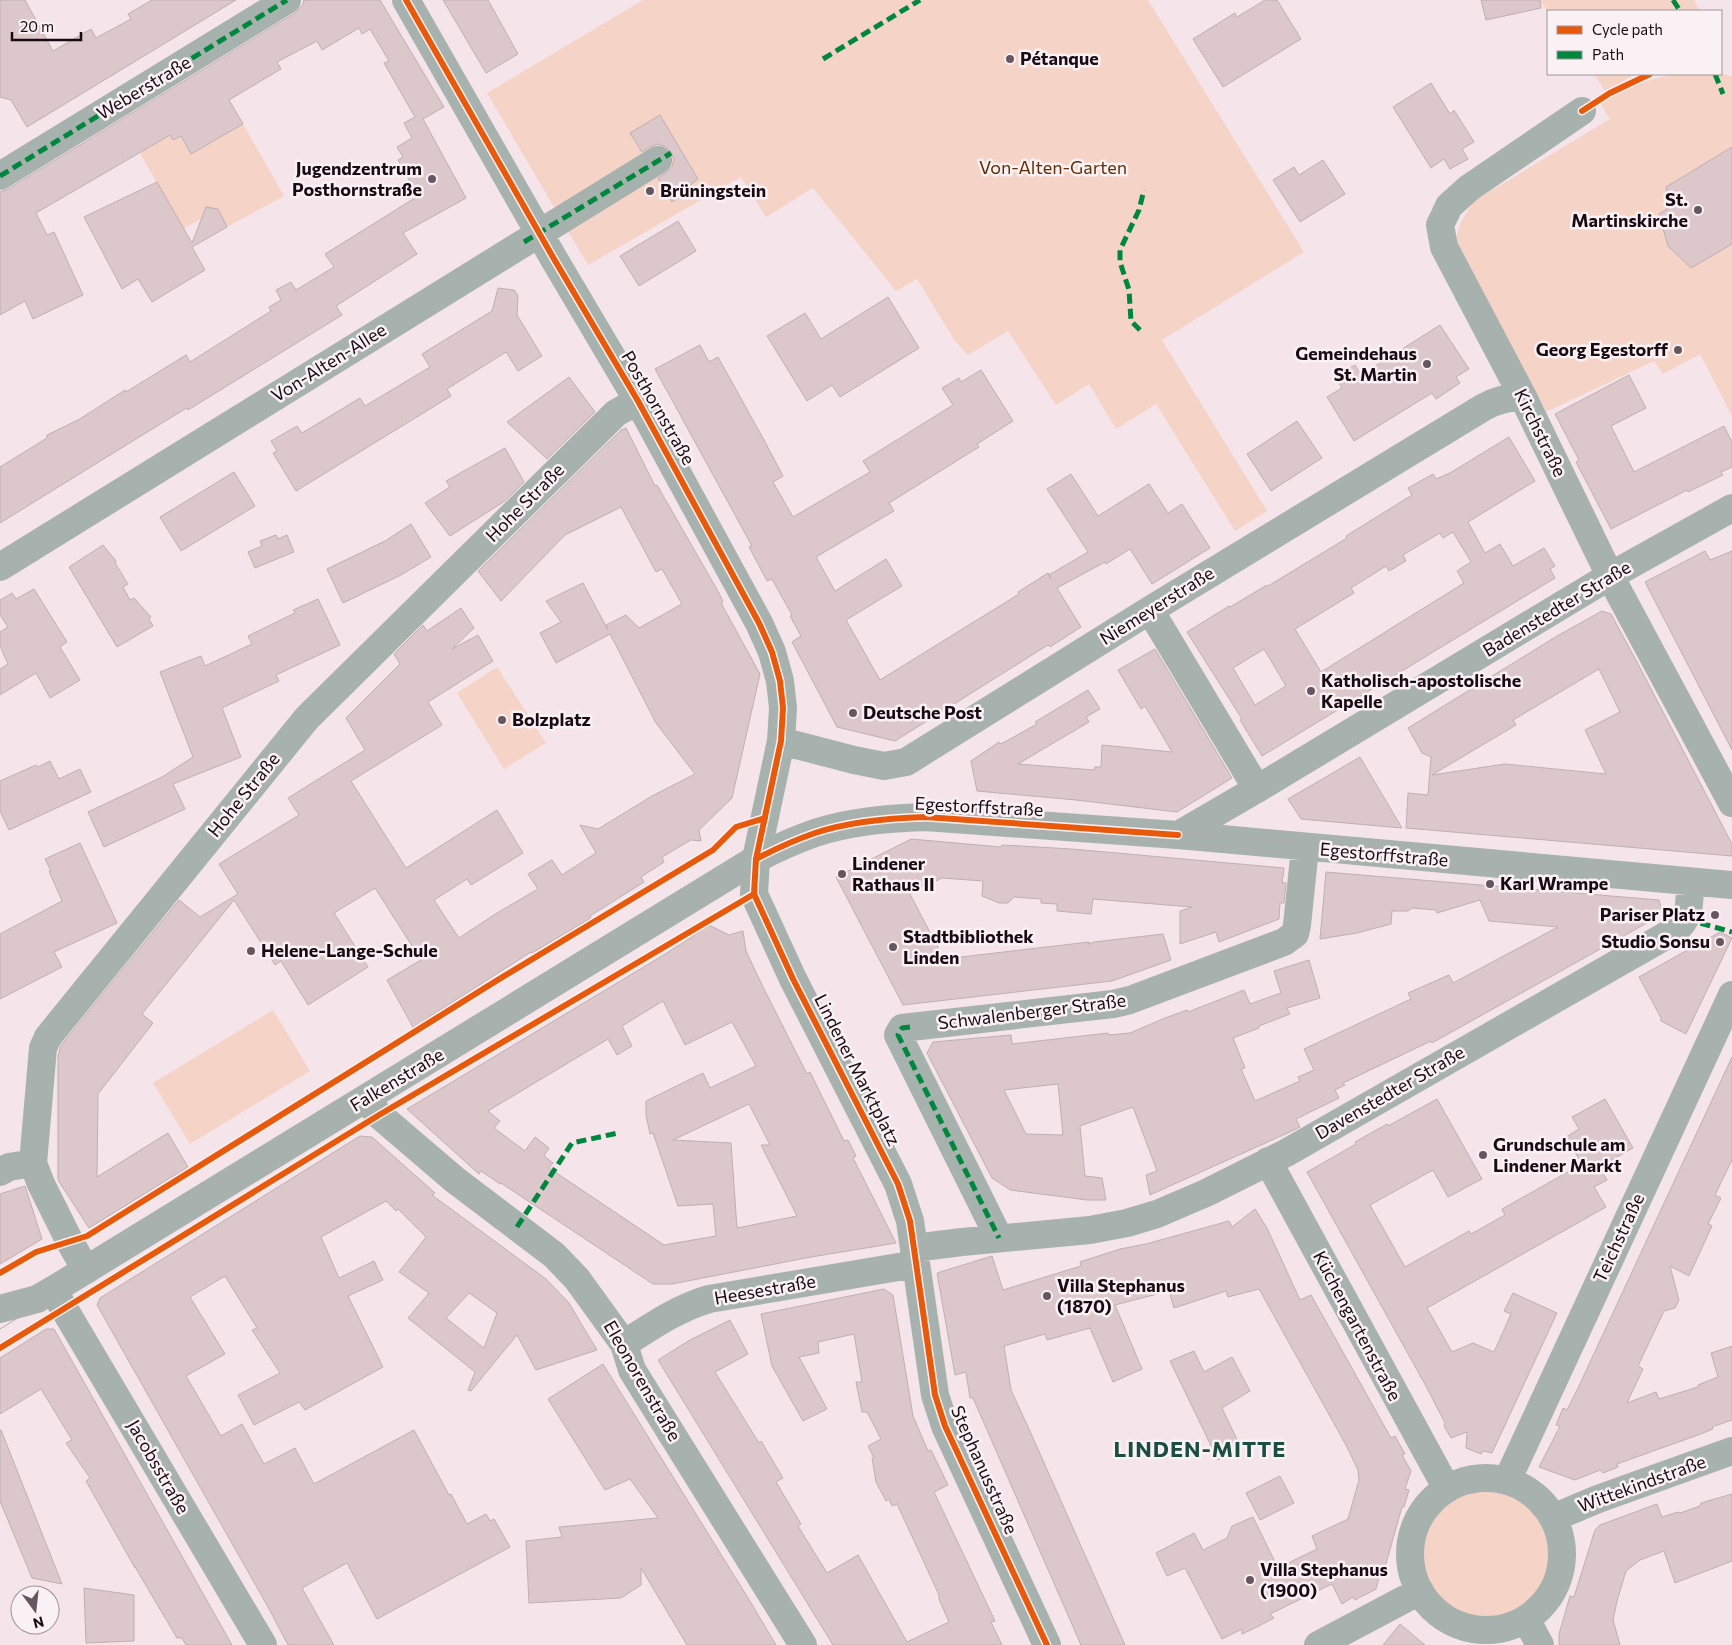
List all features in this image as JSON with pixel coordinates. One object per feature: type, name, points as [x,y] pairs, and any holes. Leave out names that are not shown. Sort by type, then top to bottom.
[{"type":"street","name":"Weberstraße","points":[[0,176],[287,0]]},
{"type":"street","name":"Posthornstraße","points":[[406,0],[539,233],[638,401],[750,606],[772,652],[780,681],[783,708],[781,741],[756,860]]},
{"type":"street","name":"Kirchstraße","points":[[1582,111],[1469,188],[1449,206],[1440,225],[1444,246],[1523,397],[1610,576],[1732,803]]},
{"type":"street","name":"Von-Alten-Allee","points":[[0,567],[658,160]]},
{"type":"street","name":"Niemeyerstraße","points":[[781,741],[884,766],[906,762],[1150,610],[1484,407],[1508,397],[1523,397]]},
{"type":"street","name":"Hohe Straße","points":[[86,1270],[41,1184],[34,1163],[43,1048],[48,1037],[307,718],[616,413],[638,401]]},
{"type":"street","name":"Badenstedter Straße","points":[[1178,835],[1610,576],[1732,508]]},
{"type":"street","points":[[1150,610],[1257,789]]},
{"type":"street","name":"Egestorffstraße","points":[[756,860],[781,846],[817,832],[888,818],[925,817],[1178,835],[1690,882]]},
{"type":"street","name":"Schwalenberger Straße","points":[[999,1238],[898,1035],[902,1028],[1113,1004],[1130,1000],[1284,942],[1295,934],[1305,848]]},
{"type":"street","name":"Falkenstraße","points":[[0,1327],[45,1295],[756,860]]},
{"type":"street","name":"Lindener Marktplatz","points":[[756,860],[754,894],[793,979],[898,1184],[910,1221],[920,1299]]},
{"type":"street","points":[[1690,882],[1732,885]]},
{"type":"street","name":"Davenstedter Straße","points":[[999,1238],[1090,1230],[1127,1223],[1157,1214],[1268,1161],[1674,932],[1688,917],[1690,882]]},
{"type":"street","name":"Teichstraße","points":[[1507,1481],[1732,995]]},
{"type":"street","name":"Eleonorenstraße","points":[[366,1099],[379,1115],[455,1180],[554,1255],[577,1279],[624,1344],[632,1370],[803,1645]]},
{"type":"street","name":"Küchengartenstraße","points":[[1268,1161],[1447,1490]]},
{"type":"street","points":[[0,1172],[9,1167],[34,1163]]},
{"type":"street","points":[[915,1256],[999,1238]]},
{"type":"street","name":"Heesestraße","points":[[624,1344],[667,1316],[687,1306],[709,1299],[915,1256]]},
{"type":"street","name":"Falkenstraße","points":[[0,1309],[45,1295]]},
{"type":"street","name":"Jacobsstraße","points":[[45,1295],[263,1645]]},
{"type":"street","name":"Stephanusstraße","points":[[920,1299],[934,1395],[945,1426],[1047,1645]]},
{"type":"street","name":"Wittekindstraße","points":[[1553,1518],[1598,1499],[1732,1451]]},
{"type":"street","points":[[1486,1479],[1507,1481],[1525,1489],[1541,1501],[1553,1518],[1561,1539],[1562,1562],[1556,1585],[1544,1604],[1526,1619],[1507,1628],[1486,1630],[1464,1636],[1432,1607],[1420,1591],[1412,1573],[1410,1554],[1413,1535],[1420,1517],[1432,1502],[1447,1490],[1466,1481],[1486,1479]]},
{"type":"street","points":[[1318,1645],[1420,1591]]},
{"type":"street","points":[[1526,1619],[1540,1645]]},
{"type":"green space","name":"Von-Alten-Garten","points":[[643,0],[1148,0],[1304,252],[1162,340],[1267,511],[1235,531],[1156,404],[1116,429],[1089,384],[1056,405],[1008,331],[968,355],[955,341],[917,279],[896,291],[813,188],[766,217],[741,177],[588,265],[487,93]]},
{"type":"green space","points":[[1539,0],[1694,0],[1699,10],[1547,10]]},
{"type":"green space","points":[[1722,74],[1732,76],[1732,416],[1700,354],[1663,374],[1654,361],[1546,412],[1455,242],[1461,222],[1474,201],[1610,119],[1600,103],[1638,84],[1675,75]]},
{"type":"green space","points":[[1595,75],[1634,75],[1605,91]]},
{"type":"green space","points":[[243,124],[284,196],[227,227],[218,209],[183,229],[140,153],[170,135],[173,140],[181,136],[191,154]]},
{"type":"green space","name":"Bolzplatz","points":[[497,667],[546,743],[504,769],[457,693]]},
{"type":"green space","points":[[273,1010],[310,1071],[190,1144],[153,1083]]},
{"type":"green space","points":[[1486,1491],[1510,1495],[1531,1509],[1545,1530],[1549,1554],[1545,1578],[1531,1599],[1510,1613],[1486,1617],[1462,1613],[1441,1599],[1427,1578],[1423,1554],[1427,1530],[1441,1509],[1462,1495]]},
{"type":"building","points":[[0,0],[25,0],[53,51],[91,29],[96,38],[131,19],[128,14],[152,0],[236,0],[27,127],[11,100],[0,97]]},
{"type":"building","points":[[304,0],[380,0],[444,107],[423,119],[466,198],[403,233],[417,254],[336,306],[342,315],[0,523],[0,467],[47,438],[47,435],[78,420],[125,390],[126,392],[186,355],[190,362],[271,311],[269,307],[281,300],[276,290],[291,282],[296,290],[334,267],[325,254],[418,196],[398,160],[403,157],[397,147],[412,138],[404,123],[415,117],[384,63],[389,61],[370,29],[362,34],[359,28],[322,50],[317,41],[277,62],[281,69],[229,100],[243,124],[191,154],[181,136],[173,140],[170,135],[36,213],[47,235],[54,232],[83,295],[33,319],[25,301],[0,315],[0,192],[8,189],[295,13]]},
{"type":"building","points":[[443,0],[488,0],[518,54],[486,73]]},
{"type":"building","points":[[1265,0],[1277,0],[1301,39],[1223,87],[1193,39],[1235,13],[1237,17]]},
{"type":"building","points":[[1481,0],[1540,0],[1541,8],[1486,20]]},
{"type":"building","points":[[1431,83],[1450,114],[1454,110],[1474,142],[1462,149],[1468,159],[1450,169],[1444,159],[1431,168],[1393,107]]},
{"type":"building","points":[[660,115],[698,179],[691,184],[694,189],[672,202],[658,178],[672,167],[674,159],[671,152],[666,147],[658,144],[642,152],[630,133]]},
{"type":"building","name":"St. Martinskirche","points":[[1732,147],[1732,244],[1691,268],[1668,246],[1659,214],[1670,207],[1666,187]]},
{"type":"building","points":[[1323,160],[1345,194],[1300,222],[1273,180],[1294,167],[1299,175]]},
{"type":"building","points":[[157,182],[192,243],[206,207],[218,209],[227,227],[192,247],[205,270],[152,302],[138,279],[122,289],[84,217]]},
{"type":"building","points":[[678,221],[696,251],[639,286],[620,256]]},
{"type":"building","points":[[498,288],[514,290],[518,295],[517,315],[542,356],[518,371],[506,352],[447,389],[451,396],[296,491],[273,453],[277,451],[271,441],[297,426],[302,433],[360,398],[365,406],[430,367],[422,354],[492,311]]},
{"type":"building","points":[[888,297],[919,348],[840,397],[832,385],[807,401],[767,336],[805,313],[821,339]]},
{"type":"building","points":[[1440,325],[1469,369],[1456,377],[1460,383],[1436,399],[1432,393],[1354,441],[1327,397],[1342,388],[1335,377],[1355,365],[1361,375]]},
{"type":"building","points":[[700,345],[709,362],[718,357],[783,476],[773,482],[793,517],[870,472],[863,461],[953,405],[942,388],[959,378],[961,382],[981,370],[1013,421],[977,444],[979,447],[889,503],[894,511],[816,557],[835,591],[886,559],[902,586],[846,620],[880,680],[1019,594],[1018,592],[1048,573],[1049,575],[1088,552],[1047,489],[1071,474],[1098,516],[1149,484],[1168,513],[1182,504],[1210,548],[1152,584],[1130,549],[1106,564],[1105,562],[1057,588],[1081,627],[1050,647],[1048,645],[895,741],[837,727],[792,642],[801,636],[790,616],[792,615],[772,579],[767,581],[749,547],[752,546],[655,369]]},
{"type":"building","points":[[1629,375],[1646,408],[1611,426],[1634,472],[1724,426],[1732,442],[1732,467],[1721,472],[1723,475],[1688,492],[1687,490],[1611,529],[1576,462],[1579,460],[1555,414]]},
{"type":"building","points":[[569,377],[595,412],[547,459],[507,422]]},
{"type":"building","points":[[1297,421],[1322,458],[1271,491],[1247,454]]},
{"type":"building","points":[[626,428],[655,486],[657,485],[719,593],[723,602],[721,603],[760,674],[732,798],[699,830],[701,841],[691,840],[662,857],[664,862],[641,877],[644,882],[590,916],[591,918],[531,952],[426,1019],[414,1029],[387,980],[421,960],[375,888],[334,913],[368,967],[308,1005],[281,961],[275,965],[234,900],[142,1014],[153,1023],[98,1094],[97,1177],[168,1133],[188,1167],[89,1228],[58,1180],[58,1056],[61,1045],[179,900],[200,917],[238,894],[219,864],[299,815],[288,798],[365,750],[346,718],[400,664],[394,654],[423,625],[427,631],[461,608],[474,628],[452,649],[478,635],[493,661],[428,702],[442,725],[351,781],[406,868],[497,810],[523,853],[471,885],[467,879],[434,900],[459,938],[538,889],[528,874],[552,860],[562,875],[596,853],[580,825],[598,829],[652,796],[695,774],[656,723],[610,634],[556,663],[540,633],[561,622],[546,601],[583,583],[608,630],[606,625],[626,615],[639,628],[682,604],[662,569],[656,572],[621,507],[565,535],[501,601],[478,571],[621,430]]},
{"type":"building","points":[[1509,437],[1535,481],[1468,522],[1485,553],[1500,544],[1513,566],[1544,548],[1555,566],[1550,569],[1555,578],[1262,756],[1240,720],[1242,719],[1187,632],[1347,538],[1346,536],[1412,495],[1408,488],[1433,474],[1436,479],[1450,473]],"holes":[[[1453,532],[1471,562],[1457,571],[1464,583],[1321,672],[1295,629],[1354,593],[1351,588],[1386,566],[1389,571],[1406,561],[1403,555],[1440,533],[1443,538]],[[1264,649],[1286,686],[1255,705],[1233,668]]]},
{"type":"building","points":[[505,448],[524,482],[505,501],[450,536],[425,503],[450,487],[446,481]]},
{"type":"building","points":[[234,472],[255,506],[181,551],[160,517]]},
{"type":"building","points":[[411,524],[431,557],[401,575],[343,603],[327,569],[385,541]]},
{"type":"building","points":[[276,535],[278,539],[287,535],[294,552],[255,568],[248,552],[262,546],[260,541]]},
{"type":"building","points":[[103,545],[116,561],[115,563],[128,584],[123,587],[130,600],[134,598],[151,617],[149,619],[153,626],[117,647],[69,567]]},
{"type":"building","points":[[1705,551],[1710,560],[1732,551],[1732,750],[1645,582]]},
{"type":"building","points":[[34,589],[67,642],[60,647],[80,680],[50,698],[36,673],[0,695],[0,669],[8,664],[0,646],[0,632],[8,627],[0,615],[0,600],[12,593],[16,599]]},
{"type":"building","points":[[318,599],[340,645],[276,675],[279,681],[222,708],[241,757],[173,784],[185,809],[104,847],[88,812],[162,777],[193,757],[160,672],[201,656],[205,666],[252,644],[248,636],[295,613],[293,610]]},
{"type":"building","points":[[1602,611],[1611,614],[1732,844],[1732,856],[1406,828],[1408,793],[1428,795],[1431,757],[1422,753],[1408,728],[1557,636]],"holes":[[[1599,669],[1620,712],[1585,730],[1606,774],[1505,764],[1432,775],[1516,725],[1513,720]]]},
{"type":"building","points":[[1155,649],[1232,778],[1177,812],[977,791],[971,761],[999,742],[1001,744],[1037,724],[1035,722],[1088,690],[1100,709],[1086,717],[1089,722],[1018,764],[1094,770],[1095,767],[1101,767],[1102,745],[1172,752],[1145,706],[1141,709],[1118,670]]},
{"type":"building","points":[[1360,757],[1402,828],[1301,819],[1288,799]]},
{"type":"building","points":[[50,761],[59,779],[80,769],[91,792],[9,830],[0,811],[0,781]]},
{"type":"building","points":[[911,839],[1001,847],[1002,845],[1072,849],[1284,868],[1282,883],[1286,883],[1284,903],[1280,903],[1279,919],[1219,942],[1216,932],[1180,944],[1180,911],[1192,907],[1093,899],[1091,914],[1057,911],[1057,904],[1041,903],[1041,899],[1014,897],[1008,903],[999,903],[982,896],[983,881],[942,878],[910,894],[944,959],[1163,934],[1171,960],[1112,981],[903,1005],[836,877]]},
{"type":"building","points":[[80,843],[117,923],[54,952],[62,967],[0,999],[0,934],[62,901],[45,859]]},
{"type":"building","points":[[1326,872],[1659,900],[1663,914],[1432,1043],[1431,1041],[1343,1083],[1345,1085],[1335,1090],[1339,1098],[1296,1119],[1300,1127],[1150,1195],[1146,1175],[1157,1171],[1133,1107],[1080,1126],[1085,1176],[1102,1178],[1106,1200],[1087,1200],[1010,1190],[992,1178],[927,1053],[933,1042],[1011,1035],[1012,1044],[1108,1033],[1108,1035],[1130,1033],[1165,1018],[1187,1010],[1188,1012],[1244,990],[1250,1004],[1281,993],[1274,971],[1309,960],[1320,998],[1287,1008],[1290,1014],[1233,1038],[1245,1068],[1241,1069],[1255,1101],[1300,1081],[1298,1077],[1314,1070],[1304,1049],[1411,999],[1408,993],[1449,975],[1453,983],[1558,927],[1489,921],[1480,900],[1437,913],[1436,910],[1412,908],[1408,911],[1392,911],[1391,924],[1357,933],[1320,939]],"holes":[[[1058,1084],[1063,1135],[1026,1134],[1004,1090]]]},
{"type":"building","points":[[709,925],[729,935],[743,931],[746,951],[762,985],[807,1074],[810,1072],[844,1141],[848,1140],[856,1156],[853,1158],[896,1243],[811,1257],[672,1284],[653,1284],[501,1183],[481,1171],[479,1174],[407,1109],[662,956],[695,935],[703,926]],"holes":[[[663,1001],[685,1045],[732,1022],[756,1066],[710,1088],[703,1073],[646,1101],[646,1115],[650,1134],[653,1133],[678,1206],[713,1204],[716,1236],[664,1245],[549,1168],[553,1163],[544,1156],[549,1148],[535,1137],[525,1151],[494,1128],[500,1121],[488,1111],[608,1039],[617,1055],[632,1046],[622,1026]],[[749,1104],[770,1145],[761,1145],[797,1216],[737,1228],[731,1143],[673,1140]]]},
{"type":"building","points":[[1720,932],[1732,938],[1686,1034],[1661,1021],[1639,977]]},
{"type":"building","points":[[1732,1057],[1732,1160],[1715,1195],[1721,1198],[1708,1224],[1712,1226],[1689,1276],[1670,1266],[1679,1300],[1675,1308],[1664,1311],[1638,1366],[1643,1369],[1627,1403],[1656,1392],[1659,1399],[1698,1387],[1698,1385],[1718,1377],[1711,1353],[1732,1346],[1732,1420],[1712,1427],[1713,1429],[1698,1435],[1617,1464],[1618,1467],[1603,1473],[1600,1470],[1575,1480],[1539,1467],[1560,1426],[1556,1425],[1563,1408],[1567,1410],[1578,1388]]},
{"type":"building","points":[[1437,1099],[1482,1179],[1448,1197],[1433,1170],[1370,1205],[1405,1267],[1469,1231],[1471,1234],[1505,1215],[1502,1209],[1582,1164],[1566,1137],[1579,1129],[1572,1117],[1605,1099],[1633,1148],[1600,1167],[1607,1180],[1594,1187],[1606,1207],[1427,1308],[1452,1352],[1473,1343],[1494,1352],[1511,1314],[1504,1311],[1513,1293],[1557,1313],[1492,1453],[1483,1451],[1481,1454],[1466,1448],[1467,1432],[1451,1438],[1427,1388],[1307,1172],[1387,1124],[1388,1126]]},
{"type":"building","points":[[360,1136],[372,1137],[435,1193],[432,1195],[546,1279],[569,1303],[597,1350],[536,1370],[517,1335],[471,1391],[468,1390],[475,1372],[408,1318],[429,1293],[399,1272],[426,1237],[398,1209],[396,1211],[386,1201],[321,1237],[339,1278],[374,1261],[383,1280],[348,1296],[383,1367],[305,1410],[299,1402],[254,1425],[238,1395],[280,1373],[252,1330],[257,1328],[225,1276],[190,1297],[225,1354],[186,1376],[221,1436],[242,1424],[264,1464],[295,1448],[314,1484],[414,1430],[467,1524],[486,1514],[490,1521],[494,1519],[510,1547],[377,1619],[347,1563],[302,1588],[334,1645],[288,1645],[97,1305],[100,1298]],"holes":[[[469,1293],[497,1313],[484,1348],[446,1318]]]},
{"type":"building","points":[[25,1186],[42,1239],[0,1264],[0,1194]]},
{"type":"building","points":[[1255,1209],[1267,1228],[1300,1300],[1311,1295],[1391,1438],[1395,1436],[1405,1454],[1402,1455],[1411,1471],[1405,1489],[1409,1490],[1404,1507],[1402,1507],[1383,1574],[1380,1573],[1376,1589],[1355,1600],[1353,1597],[1342,1604],[1332,1584],[1270,1614],[1274,1618],[1259,1626],[1242,1634],[1242,1629],[1222,1639],[1185,1568],[1167,1576],[1156,1553],[1194,1533],[1203,1550],[1227,1538],[1232,1526],[1253,1517],[1278,1568],[1317,1549],[1312,1536],[1348,1519],[1359,1480],[1358,1470],[1346,1445],[1259,1289],[1228,1297],[1226,1291],[1174,1308],[1169,1291],[1115,1305],[1142,1369],[1113,1382],[1090,1328],[1047,1340],[1045,1334],[1004,1346],[1011,1390],[1125,1645],[1081,1645],[973,1398],[970,1398],[966,1372],[955,1375],[937,1273],[992,1256],[1003,1290],[1081,1266],[1080,1262],[1120,1249],[1146,1244],[1229,1221],[1232,1227]]},
{"type":"building","points":[[884,1289],[893,1295],[913,1416],[928,1451],[931,1450],[948,1485],[934,1492],[995,1621],[991,1622],[1002,1645],[833,1645],[658,1360],[690,1340],[730,1320],[748,1354],[715,1372],[783,1478],[776,1482],[801,1524],[798,1526],[827,1573],[858,1555],[907,1642],[949,1622],[939,1595],[897,1504],[892,1506],[889,1499],[886,1501],[876,1482],[872,1458],[874,1458],[868,1446],[881,1439],[867,1412],[862,1412],[856,1382],[862,1382],[854,1334],[818,1342],[819,1353],[799,1357],[827,1409],[803,1421],[772,1366],[761,1314]]},
{"type":"building","points":[[46,1329],[54,1329],[232,1645],[186,1645],[182,1638],[177,1638],[86,1481],[90,1478],[66,1443],[72,1440],[41,1389],[0,1414],[0,1358]]},
{"type":"building","points":[[1194,1351],[1204,1372],[1232,1357],[1250,1391],[1222,1408],[1241,1448],[1218,1460],[1170,1361]]},
{"type":"building","points":[[603,1364],[776,1645],[687,1645],[641,1568],[641,1585],[621,1598],[529,1603],[526,1541],[562,1537],[559,1527],[658,1518],[630,1479],[605,1490],[548,1399]]},
{"type":"building","points":[[0,1430],[62,1584],[32,1578],[0,1501]]},
{"type":"building","points":[[1280,1476],[1294,1503],[1260,1520],[1246,1493]]},
{"type":"building","points":[[1732,1494],[1732,1561],[1675,1583],[1664,1551],[1640,1560],[1626,1571],[1617,1601],[1613,1620],[1620,1645],[1559,1645],[1559,1634],[1570,1596],[1574,1597],[1595,1530],[1600,1525],[1657,1504],[1662,1517],[1680,1513],[1700,1506],[1701,1503]]},
{"type":"building","points":[[84,1588],[134,1595],[134,1641],[86,1643]]},
{"type":"building","points":[[1400,1624],[1425,1645],[1383,1645]]},
{"type":"tram line","points":[[0,1315],[732,866],[770,846],[828,824],[891,812],[952,812],[1732,879]]},
{"type":"tram line","points":[[0,1329],[236,1182],[423,1070],[738,876],[793,849],[851,830],[904,823],[987,826],[1690,888],[1732,890]]},
{"type":"marked path","points":[[0,176],[287,0]]},
{"type":"marked path","points":[[823,59],[920,0]]},
{"type":"marked path","points":[[1673,0],[1679,10]]},
{"type":"marked path","points":[[1715,75],[1723,94]]},
{"type":"marked path","points":[[524,242],[671,153]]},
{"type":"marked path","points":[[1140,330],[1131,321],[1129,290],[1120,262],[1120,250],[1139,210],[1144,190]]},
{"type":"marked path","points":[[1687,917],[1696,922],[1732,932]]},
{"type":"marked path","points":[[910,1027],[902,1028],[898,1035],[999,1238]]},
{"type":"marked path","points":[[517,1227],[572,1143],[618,1133]]},
{"type":"cycle path","points":[[406,0],[554,259],[638,401],[759,623],[772,652],[780,681],[783,708],[781,741],[756,859],[754,894],[793,979],[898,1184],[910,1221],[935,1395],[945,1426],[1047,1645]]},
{"type":"cycle path","points":[[1582,111],[1610,93],[1648,75]]},
{"type":"cycle path","points":[[756,859],[778,848],[828,829],[870,821],[925,817],[1178,835]]},
{"type":"cycle path","points":[[0,1273],[36,1252],[87,1236],[496,981],[713,850],[736,827],[765,818]]},
{"type":"cycle path","points":[[0,1348],[379,1115],[754,894]]},
{"type":"place","name":"Pétanque","points":[[1010,59]]},
{"type":"place","name":"Jugendzentrum Posthornstraße","points":[[432,179]]},
{"type":"place","name":"Brüningstein","points":[[650,191]]},
{"type":"place","name":"St. Martinskirche","points":[[1698,210]]},
{"type":"place","name":"Georg Egestorff","points":[[1678,350]]},
{"type":"place","name":"Gemeindehaus St. Martin","points":[[1427,364]]},
{"type":"place","name":"Katholisch-apostolische Kapelle","points":[[1311,691]]},
{"type":"place","name":"Deutsche Post","points":[[853,713]]},
{"type":"place","name":"Bolzplatz","points":[[502,720]]},
{"type":"place","name":"Lindener Rathaus II","points":[[842,874]]},
{"type":"place","name":"Karl Wrampe","points":[[1490,884]]},
{"type":"place","name":"Pariser Platz","points":[[1715,915]]},
{"type":"place","name":"Studio Sonsu","points":[[1720,942]]},
{"type":"place","name":"Stadtbibliothek Linden","points":[[893,947]]},
{"type":"place","name":"Helene-Lange-Schule","points":[[251,951]]},
{"type":"place","name":"Grundschule am Lindener Markt","points":[[1483,1155]]},
{"type":"place","name":"Villa Stephanus (1870)","points":[[1047,1296]]},
{"type":"place","name":"Villa Stephanus (1900)","points":[[1250,1580]]},
{"type":"district","name":"LINDEN-MITTE","points":[[1200,1449]]}]
